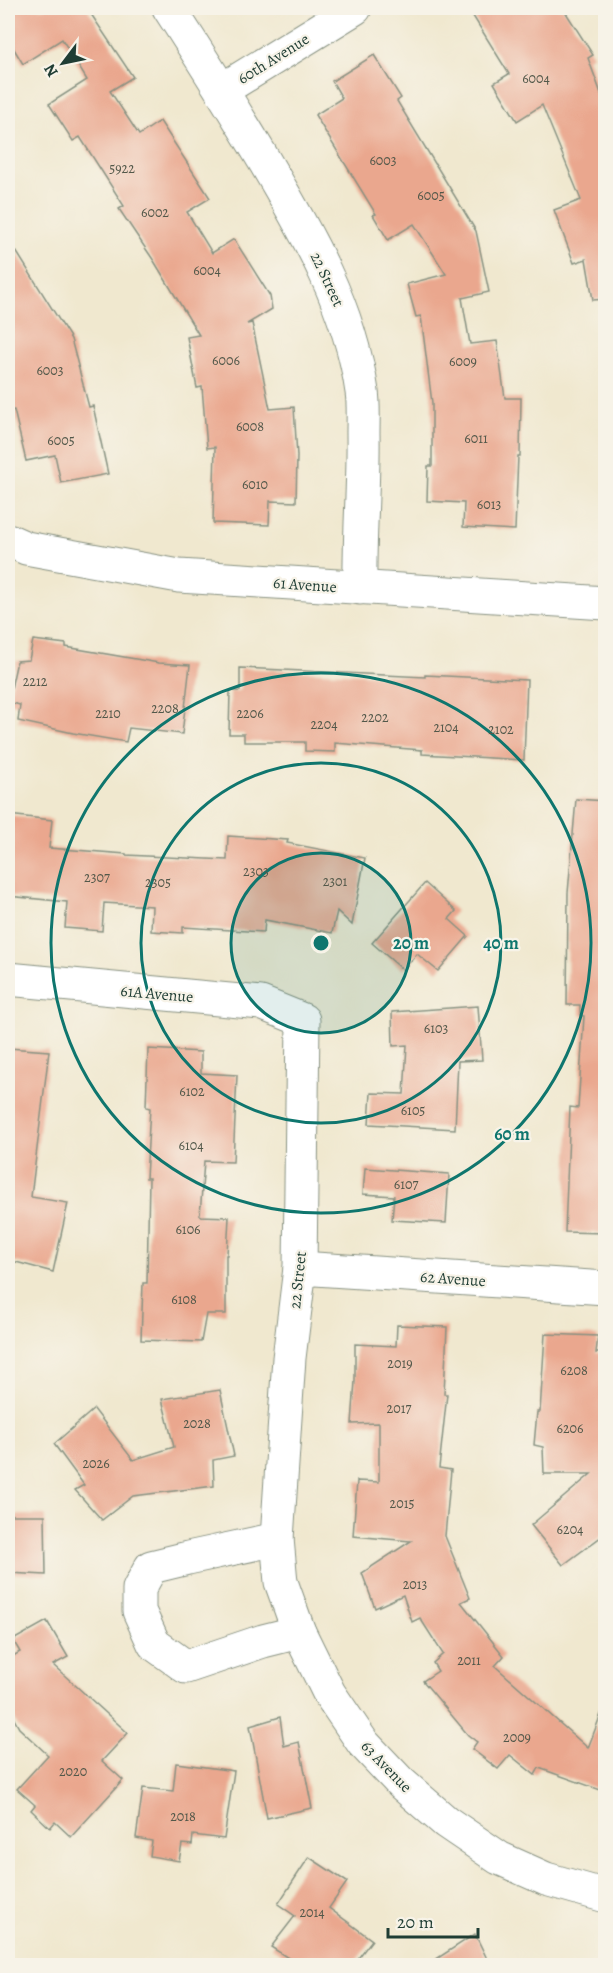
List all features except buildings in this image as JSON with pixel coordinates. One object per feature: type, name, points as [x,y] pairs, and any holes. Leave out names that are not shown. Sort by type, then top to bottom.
[{"type":"street","name":"22 Street","points":[[169,8],[222,90],[286,198],[318,256],[345,317],[362,394],[364,472],[359,544],[360,588]]},
{"type":"street","name":"60th Avenue","points":[[222,90],[355,8]]},
{"type":"street","name":"61 Avenue","points":[[8,540],[26,548],[179,576],[606,603]]},
{"type":"street","name":"61A Avenue","points":[[8,979],[261,1002],[303,1020]]},
{"type":"street","name":"22 Street","points":[[277,1539],[289,1358],[300,1268],[303,1020]]},
{"type":"street","name":"62 Avenue","points":[[300,1268],[606,1288]]},
{"type":"street","points":[[277,1539],[151,1568],[139,1589],[140,1611],[154,1644],[186,1667],[260,1642],[299,1632]]},
{"type":"street","name":"63 Avenue","points":[[277,1539],[280,1582],[299,1632],[329,1693],[357,1735],[401,1783],[447,1822],[499,1857],[546,1879],[606,1896]]}]
